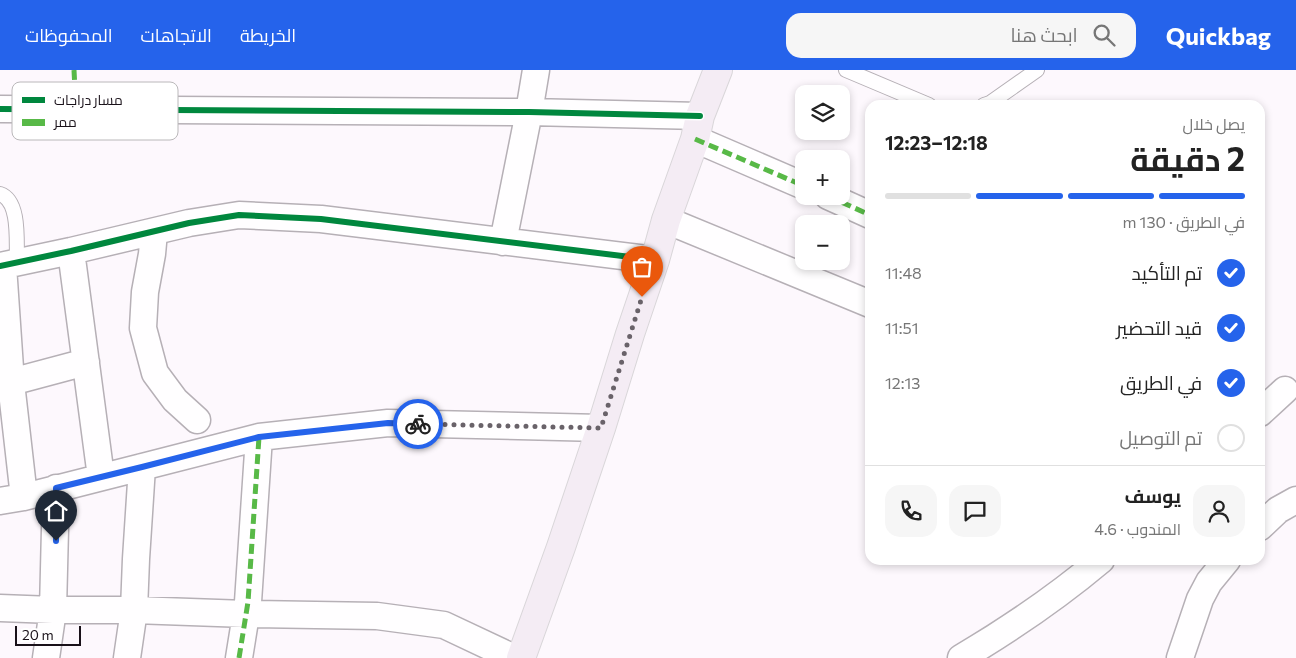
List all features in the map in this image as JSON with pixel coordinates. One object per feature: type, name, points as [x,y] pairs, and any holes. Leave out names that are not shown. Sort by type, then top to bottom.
[{"type":"main road","points":[[521,658],[601,428],[666,220],[718,70]]},
{"type":"street","points":[[503,242],[536,70]]},
{"type":"street","points":[[178,110],[529,112],[698,127],[795,181]]},
{"type":"street","points":[[848,205],[865,213]]},
{"type":"street","points":[[601,428],[388,423],[259,437],[12,499],[6,384],[7,265],[189,223],[239,215],[321,219],[655,260]]},
{"type":"street","points":[[666,220],[865,302]]},
{"type":"street","points":[[154,232],[145,292],[143,328],[155,373],[175,400],[197,420]]},
{"type":"street","points":[[71,251],[101,478]]},
{"type":"street","points":[[6,384],[86,362]]},
{"type":"street","points":[[1265,408],[1285,390]]},
{"type":"street","points":[[238,658],[248,602],[259,437]]},
{"type":"street","points":[[127,658],[134,610],[142,467]]},
{"type":"street","points":[[46,658],[53,610],[56,488]]},
{"type":"street","points":[[1265,522],[1278,510],[1296,500]]},
{"type":"street","points":[[961,658],[1024,618],[1094,565]]},
{"type":"street","points":[[1180,658],[1200,599],[1209,582],[1223,565]]},
{"type":"street","points":[[0,608],[377,616],[444,625],[514,658]]},
{"type":"lane","points":[[846,70],[916,100]]},
{"type":"lane","points":[[994,100],[1037,70]]},
{"type":"lane","points":[[0,194],[5,195],[11,202],[15,215],[7,265]]},
{"type":"marked path","points":[[74,70],[75,82]]},
{"type":"marked path","points":[[695,139],[795,182]]},
{"type":"marked path","points":[[848,205],[865,213]]},
{"type":"marked path","points":[[239,658],[248,602],[259,437]]},
{"type":"cycle path","points":[[0,109],[12,109]]},
{"type":"cycle path","points":[[178,110],[529,112],[700,116]]},
{"type":"cycle path","points":[[0,266],[189,223],[239,215],[321,219],[655,260]]},
{"type":"way so far","points":[[418,424],[601,428],[642,297]]},
{"type":"route","points":[[56,541],[56,488],[259,437],[388,423],[418,424]]}]
